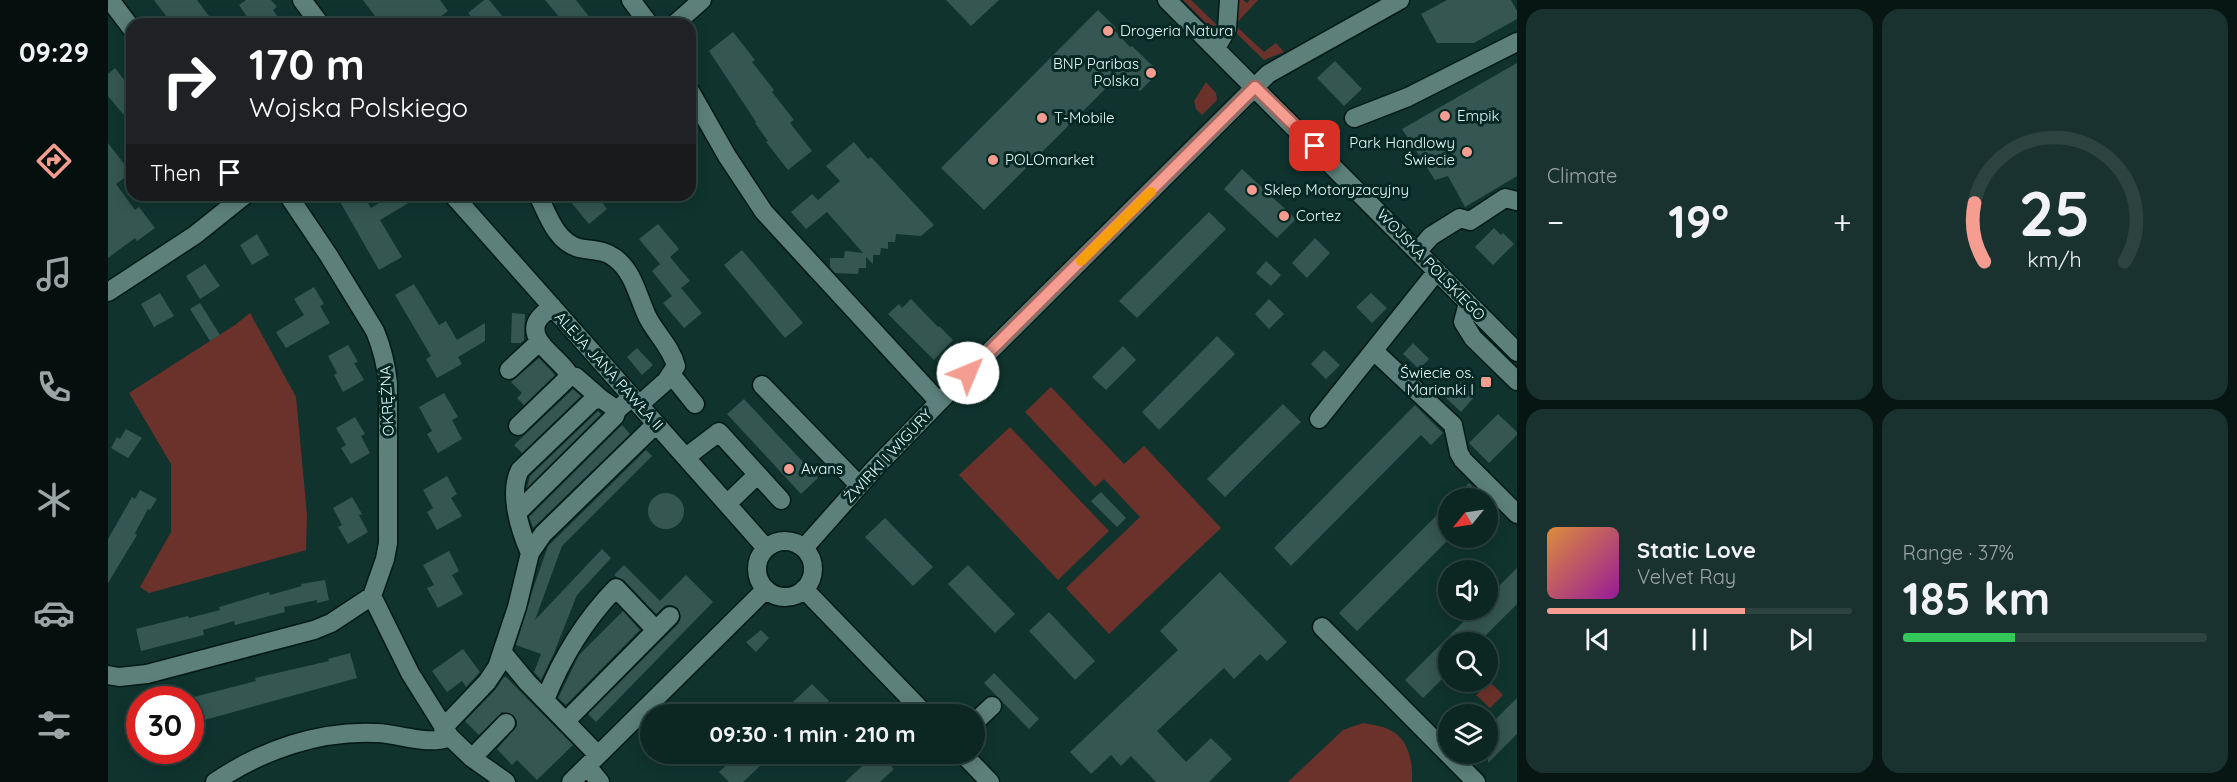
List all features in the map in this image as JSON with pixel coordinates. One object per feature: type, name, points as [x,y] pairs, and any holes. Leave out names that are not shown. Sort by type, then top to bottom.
[{"type":"street","points":[[110,0],[126,21]]},
{"type":"street","points":[[302,0],[316,18]]},
{"type":"street","points":[[631,0],[644,18]]},
{"type":"street","points":[[682,18],[702,0]]},
{"type":"street","name":"WOJSKA POLSKIEGO","points":[[1167,0],[1517,352]]},
{"type":"street","points":[[1216,48],[1227,29],[1229,0]]},
{"type":"street","name":"ŻWIRKI I WIGURY","points":[[804,548],[859,485],[939,402],[1268,74],[1400,0]]},
{"type":"street","points":[[1354,118],[1408,97],[1517,42]]},
{"type":"street","points":[[696,102],[727,156],[764,212],[939,402]]},
{"type":"street","points":[[1418,250],[1431,236],[1460,218],[1470,221],[1506,198],[1517,201]]},
{"type":"street","points":[[108,292],[195,236],[238,201]]},
{"type":"street","name":"OKRĘŻNA","points":[[292,201],[375,331],[386,363],[389,408],[390,525],[385,559],[372,596]]},
{"type":"street","name":"ALEJA JANA PAWŁA II","points":[[458,201],[766,548]]},
{"type":"street","points":[[518,512],[615,416],[617,410],[635,401],[671,374],[676,366],[672,352],[648,318],[627,271],[615,258],[602,250],[579,248],[564,242],[541,201]]},
{"type":"street","points":[[1319,419],[1437,271]]},
{"type":"street","points":[[1468,303],[1463,322],[1473,338],[1517,381]]},
{"type":"street","points":[[552,306],[537,321],[534,330],[539,342],[567,369],[570,376]]},
{"type":"street","points":[[509,370],[539,342]]},
{"type":"street","points":[[1374,351],[1453,425],[1459,453],[1517,514]]},
{"type":"street","points":[[671,374],[695,404]]},
{"type":"street","points":[[570,376],[576,377],[617,410]]},
{"type":"street","points":[[518,426],[570,376]]},
{"type":"street","points":[[762,385],[859,485]]},
{"type":"street","points":[[530,553],[519,527],[515,479],[520,470],[592,401],[600,398]]},
{"type":"street","points":[[215,782],[263,756],[340,733],[377,733],[441,740],[487,682],[503,653],[530,553],[543,534],[656,424]]},
{"type":"street","points":[[686,457],[719,432],[781,500]]},
{"type":"street","points":[[728,504],[758,475]]},
{"type":"street","points":[[785,541],[799,544],[804,548],[809,556],[812,573],[804,589],[797,594],[781,596],[766,589],[760,582],[757,564],[766,548],[785,541]]},
{"type":"street","points":[[545,700],[574,638],[594,610],[616,588],[656,630]]},
{"type":"street","points":[[571,782],[766,589]]},
{"type":"street","points":[[804,589],[915,704]]},
{"type":"street","points":[[108,675],[119,677],[147,674],[314,630],[348,613],[372,596],[410,673],[447,732],[472,758],[483,776],[506,782]]},
{"type":"street","points":[[566,720],[670,616]]},
{"type":"street","points":[[1322,627],[1476,782]]},
{"type":"street","points":[[503,653],[566,720],[592,760],[600,782]]},
{"type":"street","points":[[985,713],[992,706]]},
{"type":"street","points":[[472,758],[506,723]]},
{"type":"street","points":[[973,764],[990,782]]},
{"type":"shaded area","points":[[1183,0],[1191,0],[1220,28],[1215,32]]},
{"type":"shaded area","points":[[1236,0],[1243,0],[1247,3],[1250,0],[1258,0],[1235,25],[1264,52],[1276,43],[1284,52],[1264,60],[1234,31]]},
{"type":"shaded area","points":[[1206,82],[1216,93],[1217,100],[1202,115],[1196,109],[1194,101]]},
{"type":"shaded area","points":[[250,313],[296,397],[307,515],[306,550],[149,593],[140,587],[171,532],[171,464],[129,393]]},
{"type":"shaded area","points":[[1051,387],[1124,464],[1144,446],[1221,528],[1109,634],[1066,588],[1140,517],[1104,479],[1095,487],[1025,412]]},
{"type":"shaded area","points":[[1010,427],[1109,531],[1058,580],[959,475]]},
{"type":"shaded area","points":[[1498,690],[1503,695],[1494,704],[1486,704],[1476,695],[1479,692],[1498,692]]},
{"type":"shaded area","points":[[1363,723],[1388,729],[1400,737],[1410,755],[1412,782],[1288,782],[1343,730]]},
{"type":"building","points":[[154,0],[197,0],[210,18],[168,18]]},
{"type":"building","points":[[246,0],[271,0],[277,7],[273,10],[279,18],[248,18],[239,5]]},
{"type":"building","points":[[363,0],[440,0],[448,11],[439,18],[376,18]]},
{"type":"building","points":[[484,0],[489,0],[504,18],[473,18],[468,13]]},
{"type":"building","points":[[545,0],[576,0],[590,18],[560,18]]},
{"type":"building","points":[[946,0],[999,0],[971,26]]},
{"type":"building","points":[[1447,0],[1511,0],[1517,11],[1517,19],[1474,43],[1437,43],[1421,14]]},
{"type":"building","points":[[1098,10],[1116,28],[1114,30],[1130,47],[1132,46],[1159,72],[1140,91],[1121,73],[984,210],[941,168]]},
{"type":"building","points":[[733,32],[755,60],[752,62],[774,90],[772,92],[794,120],[790,123],[812,151],[788,170],[766,142],[768,141],[709,51]]},
{"type":"building","points":[[1335,61],[1362,89],[1344,106],[1317,78]]},
{"type":"building","name":"Park Handlowy Świecie","points":[[1517,63],[1517,176],[1465,207],[1448,176],[1435,180],[1402,129]]},
{"type":"building","points":[[115,68],[126,82],[126,118],[108,96],[108,74]]},
{"type":"building","points":[[854,142],[868,159],[871,157],[934,225],[921,236],[896,234],[895,242],[888,242],[888,249],[881,248],[880,255],[873,255],[873,264],[866,257],[866,268],[859,268],[858,274],[835,273],[830,267],[830,258],[844,258],[845,251],[863,253],[827,212],[806,229],[791,212],[812,194],[818,200],[840,181],[826,166]]},
{"type":"building","points":[[108,143],[126,166],[126,177],[116,184],[126,201],[135,210],[139,207],[155,228],[137,241],[135,238],[108,258]]},
{"type":"building","points":[[1242,169],[1296,219],[1277,238],[1224,189]]},
{"type":"building","points":[[340,201],[367,201],[371,208],[383,201],[412,201],[380,220],[402,257],[379,270]]},
{"type":"building","points":[[570,201],[601,201],[607,209],[589,224]]},
{"type":"building","points":[[1209,212],[1226,229],[1137,318],[1119,301]]},
{"type":"building","points":[[658,224],[679,249],[670,257],[690,281],[681,288],[702,313],[684,328],[663,303],[672,296],[652,271],[660,264],[639,239]]},
{"type":"building","points":[[1494,228],[1514,244],[1493,265],[1475,247]]},
{"type":"building","points":[[257,234],[269,255],[252,265],[240,245]]},
{"type":"building","points":[[1315,238],[1330,253],[1307,278],[1292,263]]},
{"type":"building","points":[[742,250],[803,323],[785,338],[724,265]]},
{"type":"building","points":[[1266,261],[1281,275],[1271,286],[1256,273]]},
{"type":"building","points":[[205,264],[220,286],[200,299],[186,276]]},
{"type":"building","points":[[414,284],[439,325],[446,321],[457,340],[485,323],[485,341],[458,357],[462,364],[437,378],[426,359],[431,356],[395,295]]},
{"type":"building","points":[[314,287],[324,304],[320,306],[330,323],[286,348],[276,332],[304,315],[294,299]]},
{"type":"building","points":[[160,293],[174,316],[154,327],[141,304]]},
{"type":"building","points":[[1371,293],[1387,308],[1372,323],[1356,307]]},
{"type":"building","points":[[911,299],[953,340],[934,360],[888,314],[899,304],[902,308]]},
{"type":"building","points":[[1269,299],[1284,314],[1269,329],[1255,314]]},
{"type":"building","points":[[200,303],[220,335],[210,341],[190,309]]},
{"type":"building","points":[[512,313],[525,314],[524,340],[521,343],[511,343]]},
{"type":"building","points":[[1217,336],[1235,354],[1159,430],[1142,412]]},
{"type":"building","points":[[1413,343],[1429,359],[1419,369],[1403,354]]},
{"type":"building","points":[[348,345],[358,362],[354,363],[364,380],[343,392],[328,356]]},
{"type":"building","points":[[1123,346],[1136,360],[1106,390],[1092,377]]},
{"type":"building","points":[[637,348],[653,365],[642,375],[627,357]]},
{"type":"building","points":[[1324,350],[1340,365],[1326,379],[1311,364]]},
{"type":"building","points":[[539,358],[555,375],[524,405],[517,398],[522,393],[511,382]]},
{"type":"building","points":[[1460,382],[1475,396],[1461,412],[1445,397]]},
{"type":"building","points":[[573,389],[581,396],[522,453],[514,445]]},
{"type":"building","points":[[444,393],[458,417],[452,420],[462,439],[438,453],[427,434],[432,431],[419,407]]},
{"type":"building","points":[[744,399],[818,478],[801,494],[727,414]]},
{"type":"building","points":[[1283,404],[1301,422],[1225,497],[1207,479]]},
{"type":"building","points":[[1415,405],[1443,433],[1431,445],[1421,435],[1291,566],[1274,548]]},
{"type":"building","points":[[598,411],[601,414],[527,488],[530,476]]},
{"type":"building","points":[[1498,414],[1517,432],[1517,435],[1489,463],[1469,443]]},
{"type":"building","points":[[355,417],[365,434],[361,436],[370,453],[351,464],[341,448],[346,445],[336,428]]},
{"type":"building","points":[[622,425],[630,434],[533,528],[529,517]]},
{"type":"building","points":[[126,429],[142,438],[128,458],[111,448],[117,437],[120,439]]},
{"type":"building","points":[[646,450],[652,456],[562,546],[535,620],[602,549],[611,558],[577,595],[541,680],[534,672],[541,654],[516,645],[548,546]]},
{"type":"building","points":[[447,476],[457,494],[451,498],[462,516],[437,530],[427,512],[433,508],[423,490]]},
{"type":"building","points":[[1469,483],[1474,488],[1464,488]]},
{"type":"building","points":[[140,490],[157,499],[150,510],[148,509],[135,533],[137,535],[108,583],[108,539],[132,497],[135,499]]},
{"type":"building","points":[[1101,492],[1126,518],[1117,527],[1091,501]]},
{"type":"building","points":[[666,493],[678,499],[684,511],[678,523],[666,529],[654,523],[648,511],[654,499]]},
{"type":"building","points":[[352,497],[362,514],[359,515],[368,532],[348,544],[338,527],[342,525],[333,508]]},
{"type":"building","points":[[1438,514],[1438,548],[1440,548],[1357,631],[1339,613]]},
{"type":"building","points":[[885,518],[933,567],[913,586],[865,537]]},
{"type":"building","points":[[449,551],[459,571],[452,575],[463,594],[438,608],[427,588],[434,585],[423,565]]},
{"type":"building","points":[[624,565],[660,601],[686,575],[713,602],[596,722],[588,714],[678,624],[681,618],[678,608],[672,605],[666,605],[656,614],[624,580],[614,575]]},
{"type":"building","points":[[968,565],[1015,614],[995,633],[948,584]]},
{"type":"building","points":[[1517,568],[1517,604],[1489,632],[1453,632],[1465,620],[1498,620],[1498,587]]},
{"type":"building","points":[[1220,572],[1287,642],[1267,661],[1260,654],[1234,679],[1224,668],[1157,731],[1186,762],[1211,738],[1232,759],[1209,782],[1156,782],[1131,756],[1121,766],[1111,755],[1091,774],[1070,752],[1178,650],[1160,631]]},
{"type":"building","points":[[325,580],[329,600],[317,603],[317,600],[284,607],[285,612],[235,625],[234,621],[203,630],[204,635],[141,651],[136,629],[220,610],[219,607],[269,592],[270,595],[302,586],[301,584]]},
{"type":"building","points":[[623,611],[640,630],[566,705],[558,698],[579,655]]},
{"type":"building","points":[[1049,612],[1095,661],[1075,680],[1029,631]]},
{"type":"building","points":[[761,630],[769,638],[756,652],[746,642]]},
{"type":"building","points":[[1438,647],[1438,683],[1423,698],[1405,680]]},
{"type":"building","points":[[463,649],[480,672],[466,687],[462,681],[447,692],[432,671]]},
{"type":"building","points":[[350,653],[357,678],[204,720],[204,694],[256,681],[255,678],[329,661],[328,659]]},
{"type":"building","points":[[994,673],[1039,719],[1029,729],[984,683]]},
{"type":"building","points":[[504,677],[573,745],[537,780],[517,760],[512,765],[497,749],[517,726],[513,715],[502,712],[479,735],[465,721],[495,690]]},
{"type":"building","points":[[812,684],[829,701],[826,704],[791,704]]},
{"type":"building","points":[[1517,698],[1517,734],[1498,753],[1498,717]]},
{"type":"building","points":[[727,764],[762,764],[743,782],[729,782],[719,772]]},
{"type":"building","points":[[864,764],[889,764],[894,769],[880,782],[845,782]]},
{"type":"slow traffic","points":[[1081,261],[1151,192]]},
{"type":"place","name":"Drogeria Natura","points":[[1108,31]]},
{"type":"place","name":"BNP Paribas Polska","points":[[1151,73]]},
{"type":"place","name":"Empik","points":[[1445,116]]},
{"type":"place","name":"T-Mobile","points":[[1042,118]]},
{"type":"place","name":"Park Handlowy Świecie","points":[[1467,152]]},
{"type":"place","name":"POLOmarket","points":[[993,160]]},
{"type":"place","name":"Sklep Motoryzacyjny","points":[[1252,190]]},
{"type":"place","name":"Cortez","points":[[1284,216]]},
{"type":"place","name":"Świecie os. Marianki I","points":[[1486,382]]},
{"type":"place","name":"Avans","points":[[789,469]]},
{"type":"route","points":[[968,373],[1255,87],[1315,146]]}]
